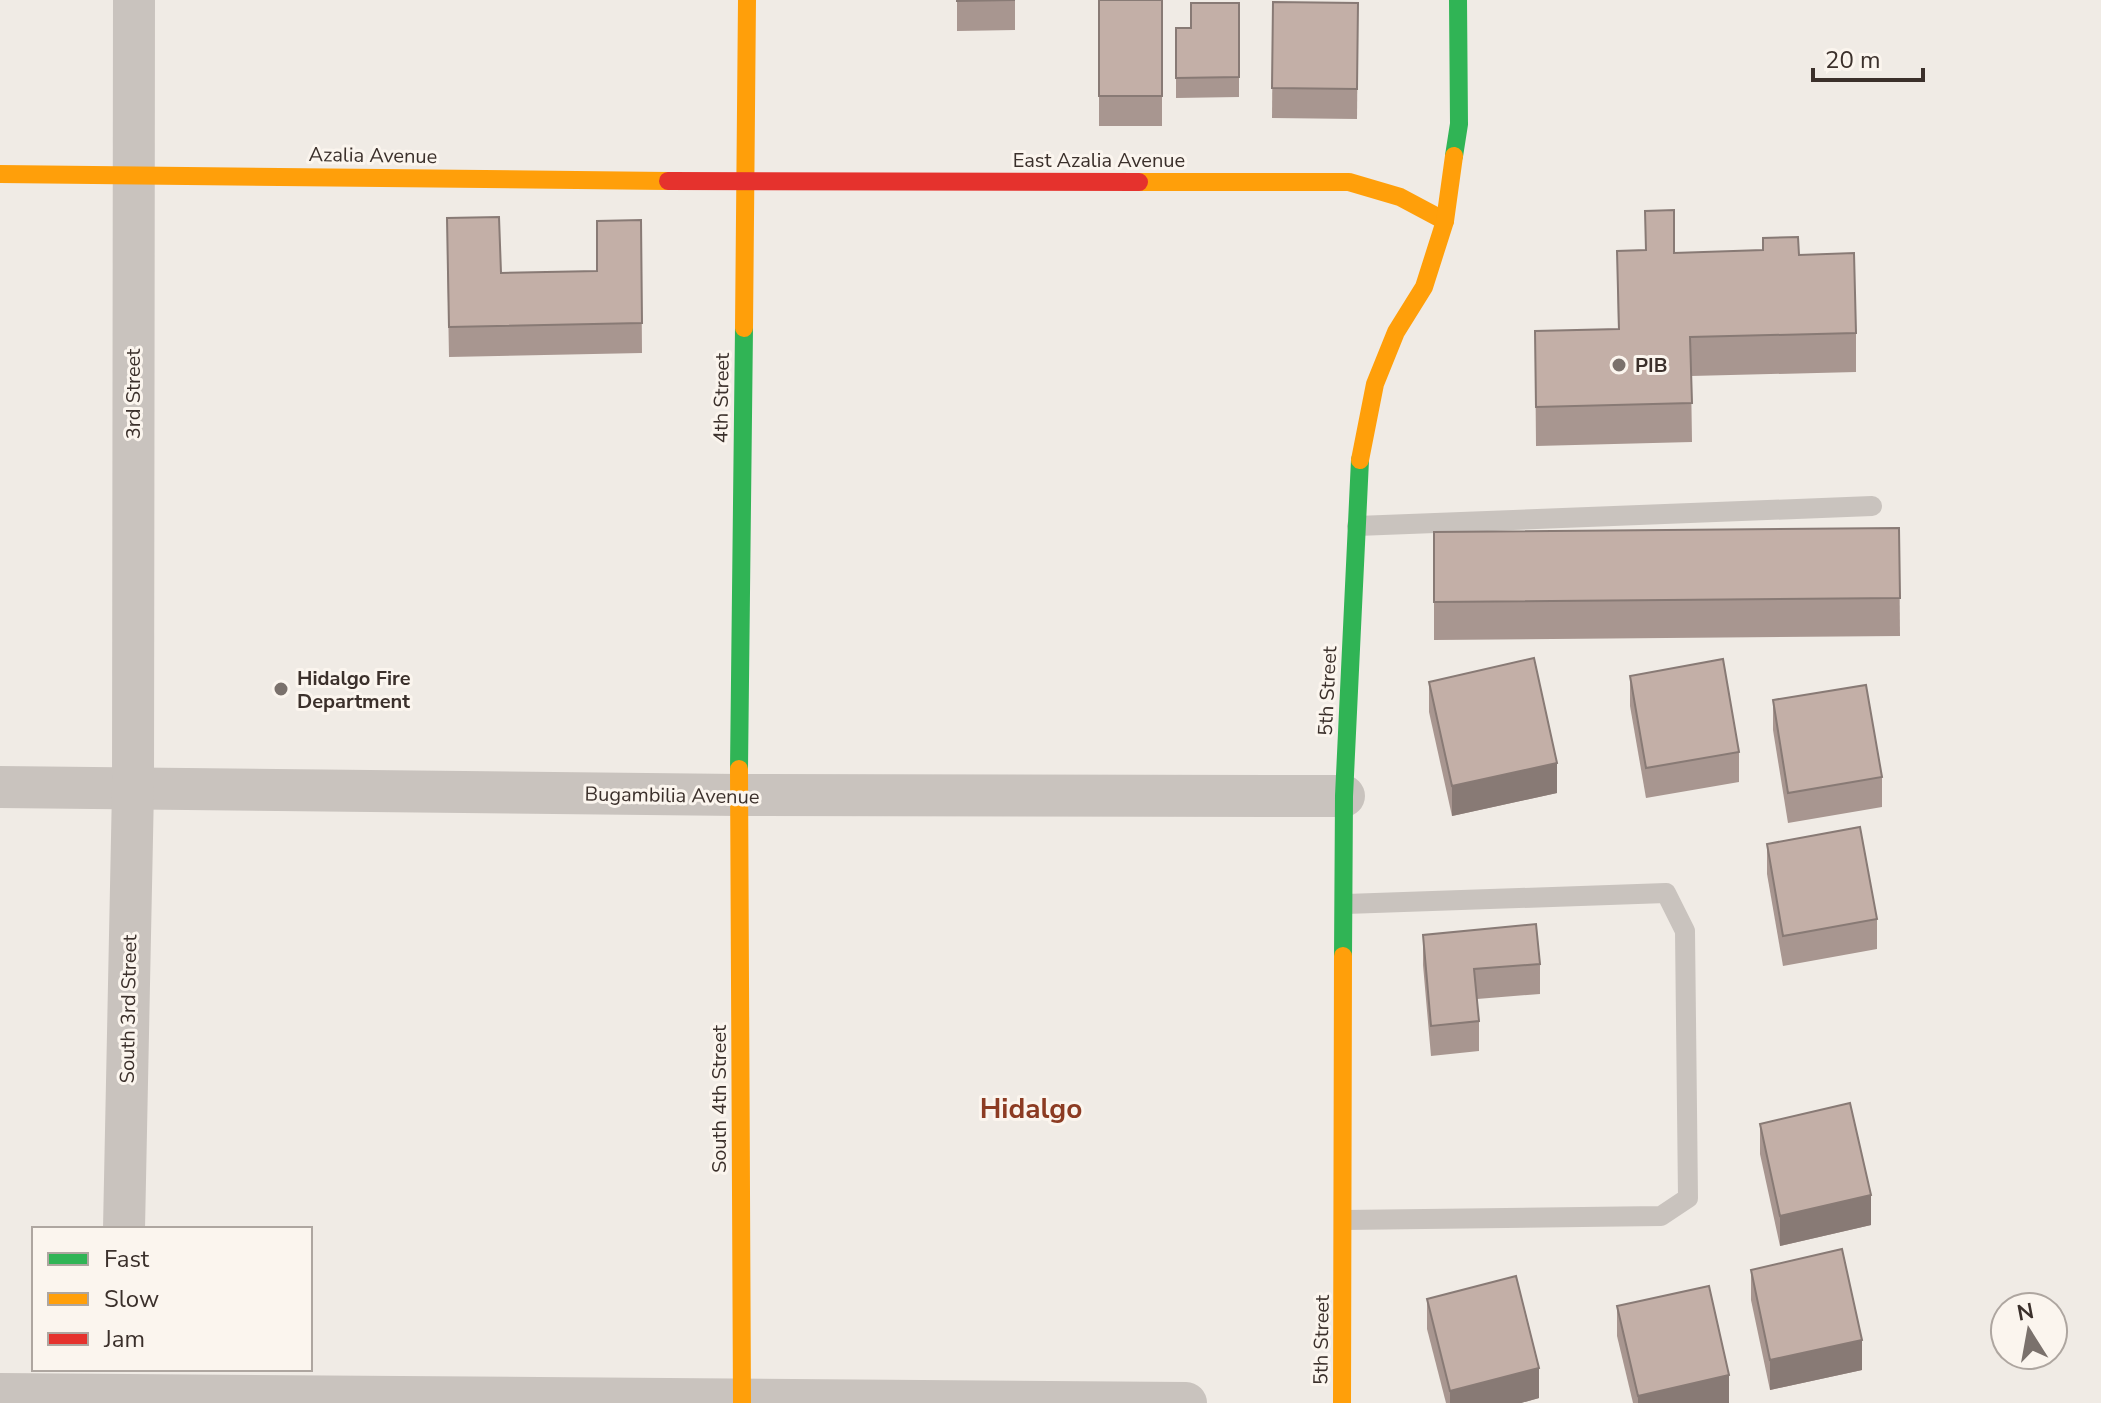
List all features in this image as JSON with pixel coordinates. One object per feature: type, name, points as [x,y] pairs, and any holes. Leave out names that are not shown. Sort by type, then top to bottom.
[{"type":"street","name":"3rd Street","points":[[133,789],[134,0]]},
{"type":"street","name":"4th Street","points":[[739,795],[747,0]]},
{"type":"street","name":"5th Street","points":[[1342,1403],[1344,796],[1360,459],[1375,384],[1396,332],[1424,287],[1445,221],[1459,124],[1458,0]]},
{"type":"street","name":"Azalia Avenue","points":[[0,174],[745,182]]},
{"type":"street","name":"East Azalia Avenue","points":[[745,182],[1349,182],[1400,197],[1445,221]]},
{"type":"street","name":"Bugambilia Avenue","points":[[0,787],[739,795],[1344,796]]},
{"type":"street","name":"South 3rd Street","points":[[124,1227],[133,789]]},
{"type":"street","name":"South 4th Street","points":[[739,795],[742,1400]]},
{"type":"street","points":[[0,1394],[121,1389],[742,1400],[1186,1403]]},
{"type":"lane","points":[[1357,526],[1872,506]]},
{"type":"lane","points":[[1344,1220],[1661,1216],[1688,1198],[1685,931],[1666,893],[1346,904]]},
{"type":"building","points":[[1099,0],[1162,0],[1162,96],[1099,96]]},
{"type":"building","points":[[1273,2],[1358,3],[1357,89],[1272,88]]},
{"type":"building","points":[[1191,3],[1239,3],[1239,77],[1176,78],[1176,28],[1191,28]]},
{"type":"building","points":[[1674,210],[1674,253],[1763,250],[1763,238],[1798,237],[1799,255],[1854,253],[1856,333],[1690,337],[1692,403],[1536,407],[1535,331],[1619,329],[1617,251],[1646,250],[1645,211]]},
{"type":"building","points":[[499,217],[501,273],[597,271],[597,221],[641,220],[642,323],[449,327],[447,218]]},
{"type":"building","points":[[1899,528],[1900,598],[1434,602],[1434,532]]},
{"type":"building","points":[[1534,658],[1557,763],[1452,786],[1429,682]]},
{"type":"building","points":[[1723,659],[1739,752],[1646,768],[1630,676]]},
{"type":"building","points":[[1866,685],[1882,777],[1788,793],[1773,700]]},
{"type":"building","points":[[1860,827],[1877,919],[1783,936],[1767,844]]},
{"type":"building","points":[[1536,924],[1540,964],[1474,969],[1479,1021],[1431,1026],[1423,935]]},
{"type":"building","points":[[1850,1103],[1871,1195],[1780,1216],[1760,1124]]},
{"type":"building","points":[[1842,1249],[1862,1340],[1770,1360],[1751,1270]]},
{"type":"building","points":[[1516,1276],[1539,1368],[1450,1391],[1427,1299]]},
{"type":"building","points":[[1709,1286],[1729,1375],[1638,1396],[1617,1306]]},
{"type":"traffic: fast","points":[[1454,156],[1459,124],[1458,0]]},
{"type":"traffic: fast","points":[[739,769],[744,328]]},
{"type":"traffic: fast","points":[[1343,956],[1344,796],[1360,460]]},
{"type":"traffic: slow","points":[[744,328],[747,0]]},
{"type":"traffic: slow","points":[[1360,460],[1375,384],[1396,332],[1424,287],[1445,221],[1454,156]]},
{"type":"traffic: slow","points":[[0,174],[668,181]]},
{"type":"traffic: slow","points":[[1139,182],[1349,182],[1400,197],[1445,221]]},
{"type":"traffic: slow","points":[[739,769],[742,1403]]},
{"type":"traffic: slow","points":[[1342,1403],[1343,956]]},
{"type":"traffic: jam","points":[[668,181],[1139,182]]},
{"type":"place","name":"PIB","points":[[1619,365]]},
{"type":"place","name":"Hidalgo Fire Department","points":[[281,689]]},
{"type":"district","name":"Hidalgo","points":[[1031,1108]]}]
